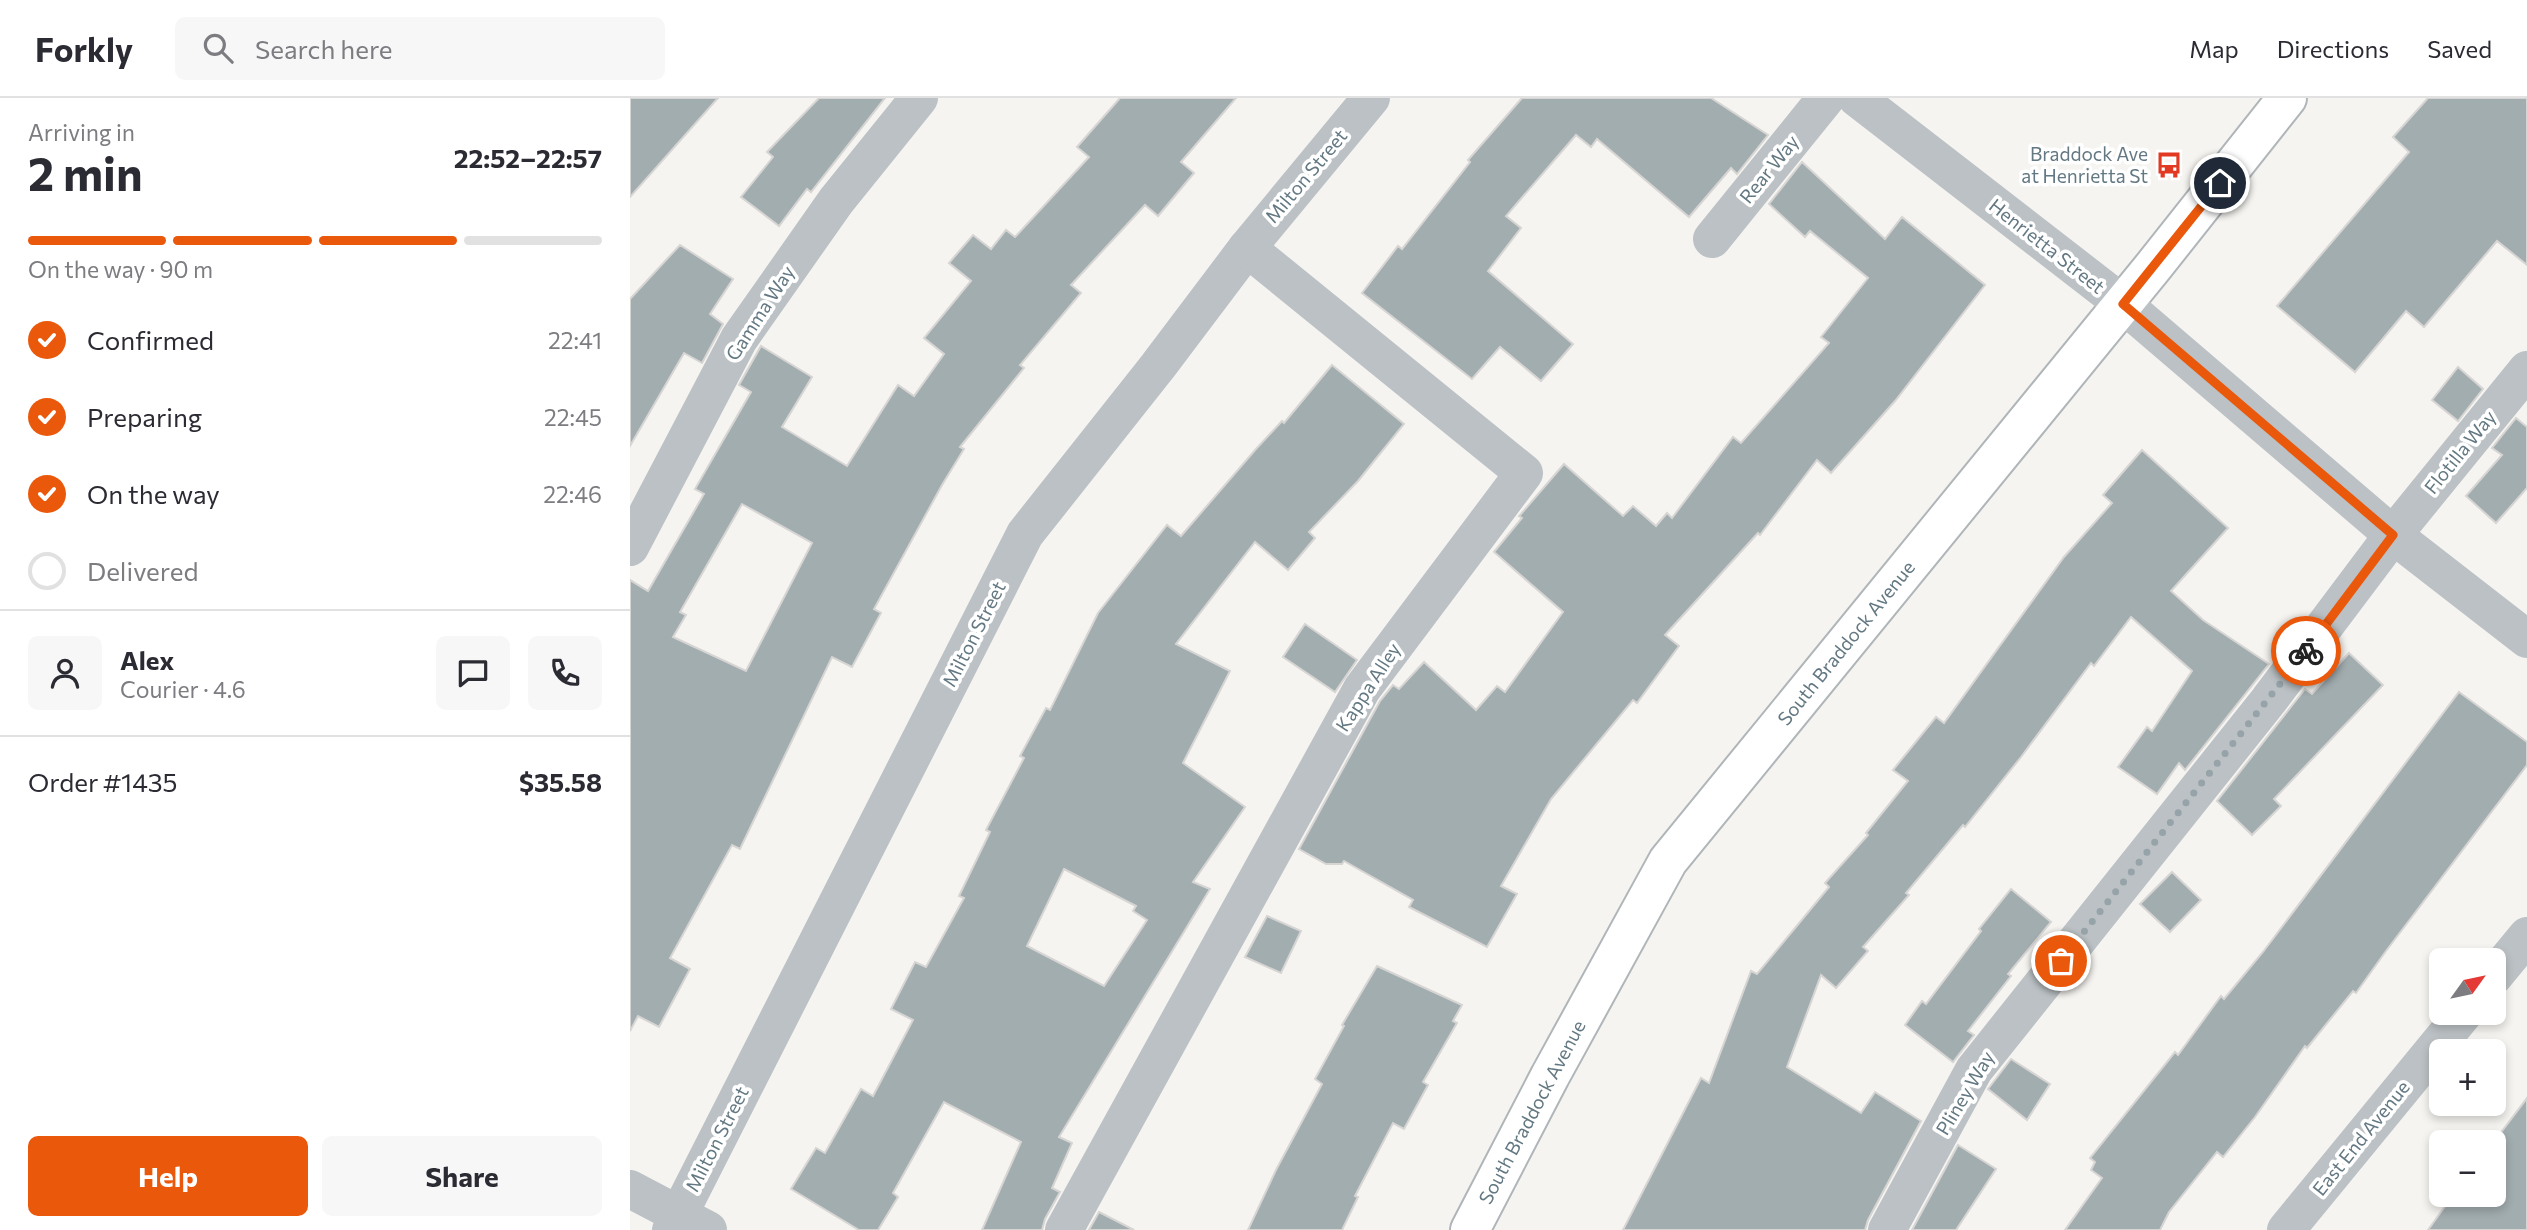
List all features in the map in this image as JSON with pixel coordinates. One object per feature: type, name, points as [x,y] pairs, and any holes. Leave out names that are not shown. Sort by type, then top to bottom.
[{"type":"main road","name":"South Braddock Avenue","points":[[1470,1230],[1550,1076],[1668,861],[2123,304],[2287,98]]},
{"type":"street","name":"Gamma Way","points":[[630,547],[739,339],[836,201],[919,98]]},
{"type":"street","name":"Milton Street","points":[[686,1225],[1025,534],[1247,248],[1371,98]]},
{"type":"street","name":"Rear Way","points":[[1712,239],[1826,98]]},
{"type":"street","name":"Henrietta Street","points":[[1857,98],[2123,304],[2393,535],[2527,639]]},
{"type":"street","name":"Kappa Alley","points":[[1064,1230],[1362,689],[1524,473],[1247,248]]},
{"type":"street","name":"Flotilla Way","points":[[2393,535],[2527,370]]},
{"type":"street","name":"Pliney Way","points":[[1887,1230],[1974,1070],[2269,700],[2393,535]]},
{"type":"street","points":[[2506,961],[2527,936]]},
{"type":"street","name":"East End Avenue","points":[[2286,1230],[2452,1026]]},
{"type":"street","points":[[630,1189],[686,1225]]},
{"type":"building","points":[[630,98],[718,98],[630,197]]},
{"type":"building","points":[[819,98],[885,98],[811,192],[807,189],[779,226],[741,197],[773,157],[767,152]]},
{"type":"building","points":[[1120,98],[1236,98],[1181,162],[1194,173],[1158,216],[1145,205],[1071,285],[1081,293],[1020,365],[1024,368],[960,447],[964,449],[874,609],[881,613],[852,667],[832,657],[740,849],[732,845],[670,958],[690,969],[659,1027],[638,1016],[630,1031],[630,580],[648,591],[704,494],[695,489],[751,392],[739,385],[761,346],[812,377],[782,427],[847,466],[898,385],[914,396],[944,354],[924,338],[971,281],[949,263],[973,235],[991,249],[1006,230],[1015,237],[1089,157],[1077,147]],"holes":[[[742,504],[812,543],[746,671],[673,637],[686,615],[680,612]]]},
{"type":"building","points":[[1522,98],[1711,98],[1768,135],[1737,174],[1731,168],[1689,217],[1597,139],[1591,147],[1576,135],[1506,216],[1521,228],[1488,271],[1573,344],[1541,381],[1500,347],[1472,379],[1362,293],[1398,246],[1402,249],[1470,162],[1468,160]]},
{"type":"building","points":[[2428,98],[2527,98],[2527,265],[2497,241],[2424,327],[2406,311],[2355,372],[2277,306],[2409,152],[2393,137]]},
{"type":"building","points":[[1802,162],[1885,239],[1902,217],[1985,285],[1895,401],[1831,473],[1817,460],[1760,535],[1758,533],[1665,635],[1679,646],[1637,703],[1633,700],[1551,799],[1501,886],[1517,894],[1487,947],[1409,907],[1413,900],[1344,861],[1342,864],[1326,864],[1299,849],[1380,701],[1393,685],[1399,689],[1424,662],[1476,710],[1497,686],[1505,692],[1563,612],[1494,552],[1522,518],[1519,516],[1564,464],[1623,516],[1633,506],[1656,526],[1667,513],[1672,518],[1733,437],[1741,443],[1829,343],[1821,337],[1868,278],[1810,231],[1805,237],[1769,204]]},
{"type":"building","points":[[680,245],[733,279],[710,314],[723,324],[702,363],[684,353],[630,446],[630,299]]},
{"type":"building","points":[[1332,365],[1404,424],[1358,481],[1309,532],[1315,538],[1288,570],[1255,542],[1176,644],[1230,671],[1183,763],[1245,807],[1193,882],[1210,889],[1059,1137],[1072,1143],[1052,1188],[1060,1192],[1042,1230],[982,1230],[1021,1142],[944,1102],[893,1193],[898,1197],[878,1230],[859,1230],[791,1189],[816,1148],[825,1153],[861,1089],[873,1096],[913,1020],[891,1009],[915,962],[926,967],[964,898],[959,896],[990,832],[986,830],[1024,758],[1020,756],[1046,708],[1050,710],[1098,613],[1167,525],[1181,536],[1256,449],[1282,421],[1284,423]],"holes":[[[1064,869],[1136,906],[1133,911],[1147,920],[1104,986],[1027,946]]]},
{"type":"building","points":[[2458,367],[2483,389],[2458,421],[2432,400]]},
{"type":"building","points":[[2516,418],[2527,427],[2527,488],[2496,523],[2466,496],[2502,455],[2492,448]]},
{"type":"building","points":[[2142,450],[2228,528],[2171,591],[2203,620],[2269,664],[2185,770],[2179,763],[2157,794],[2118,767],[2147,727],[2152,731],[2192,671],[2131,617],[2094,666],[2091,663],[1965,827],[1963,825],[1906,893],[1909,895],[1863,947],[1868,951],[1836,988],[1821,975],[1787,1067],[1861,1113],[1875,1092],[1921,1121],[1865,1230],[1623,1230],[1701,1078],[1709,1083],[1751,971],[1757,974],[1829,887],[1825,883],[1868,835],[1866,833],[1908,781],[1893,770],[1936,717],[1944,723],[2064,557],[2112,503],[2103,495]]},
{"type":"building","points":[[1305,624],[1357,660],[1335,692],[1283,657]]},
{"type":"building","points":[[2349,653],[2383,685],[2274,799],[2281,806],[2252,835],[2217,801],[2305,689],[2312,694]]},
{"type":"building","points":[[2459,692],[2527,742],[2527,765],[2356,993],[2353,991],[2307,1048],[2305,1046],[2223,1157],[2217,1152],[2169,1212],[2160,1230],[2065,1230],[2102,1178],[2091,1170],[2095,1162],[2090,1158],[2175,1052],[2178,1055],[2221,996],[2224,999],[2263,952]]},
{"type":"building","points":[[2172,872],[2201,900],[2170,932],[2140,904]]},
{"type":"building","points":[[2011,889],[2051,922],[2008,974],[2011,976],[1968,1031],[1974,1035],[1953,1062],[1905,1025],[1922,1001],[1926,1004]]},
{"type":"building","points":[[1267,916],[1301,931],[1281,973],[1245,957]]},
{"type":"building","points":[[1377,966],[1462,1005],[1453,1021],[1457,1023],[1423,1082],[1428,1085],[1404,1129],[1393,1123],[1355,1196],[1358,1197],[1342,1230],[1248,1230],[1276,1170],[1322,1084],[1315,1079],[1344,1026],[1342,1025]]},
{"type":"building","points":[[2011,1059],[2050,1084],[2027,1120],[1988,1089]]},
{"type":"building","points":[[2527,1098],[2527,1230],[2428,1230],[2444,1207],[2506,1207],[2506,1130],[2503,1130]]},
{"type":"building","points":[[1958,1145],[1996,1169],[1956,1230],[1912,1230]]},
{"type":"building","points":[[1099,1212],[1134,1230],[1089,1230]]},
{"type":"way so far","points":[[2061,961],[2306,651]]},
{"type":"place","name":"Braddock Ave at Henrietta St","points":[[2169,165]]},
{"type":"route","points":[[2220,183],[2123,304],[2393,535],[2306,651]]}]
